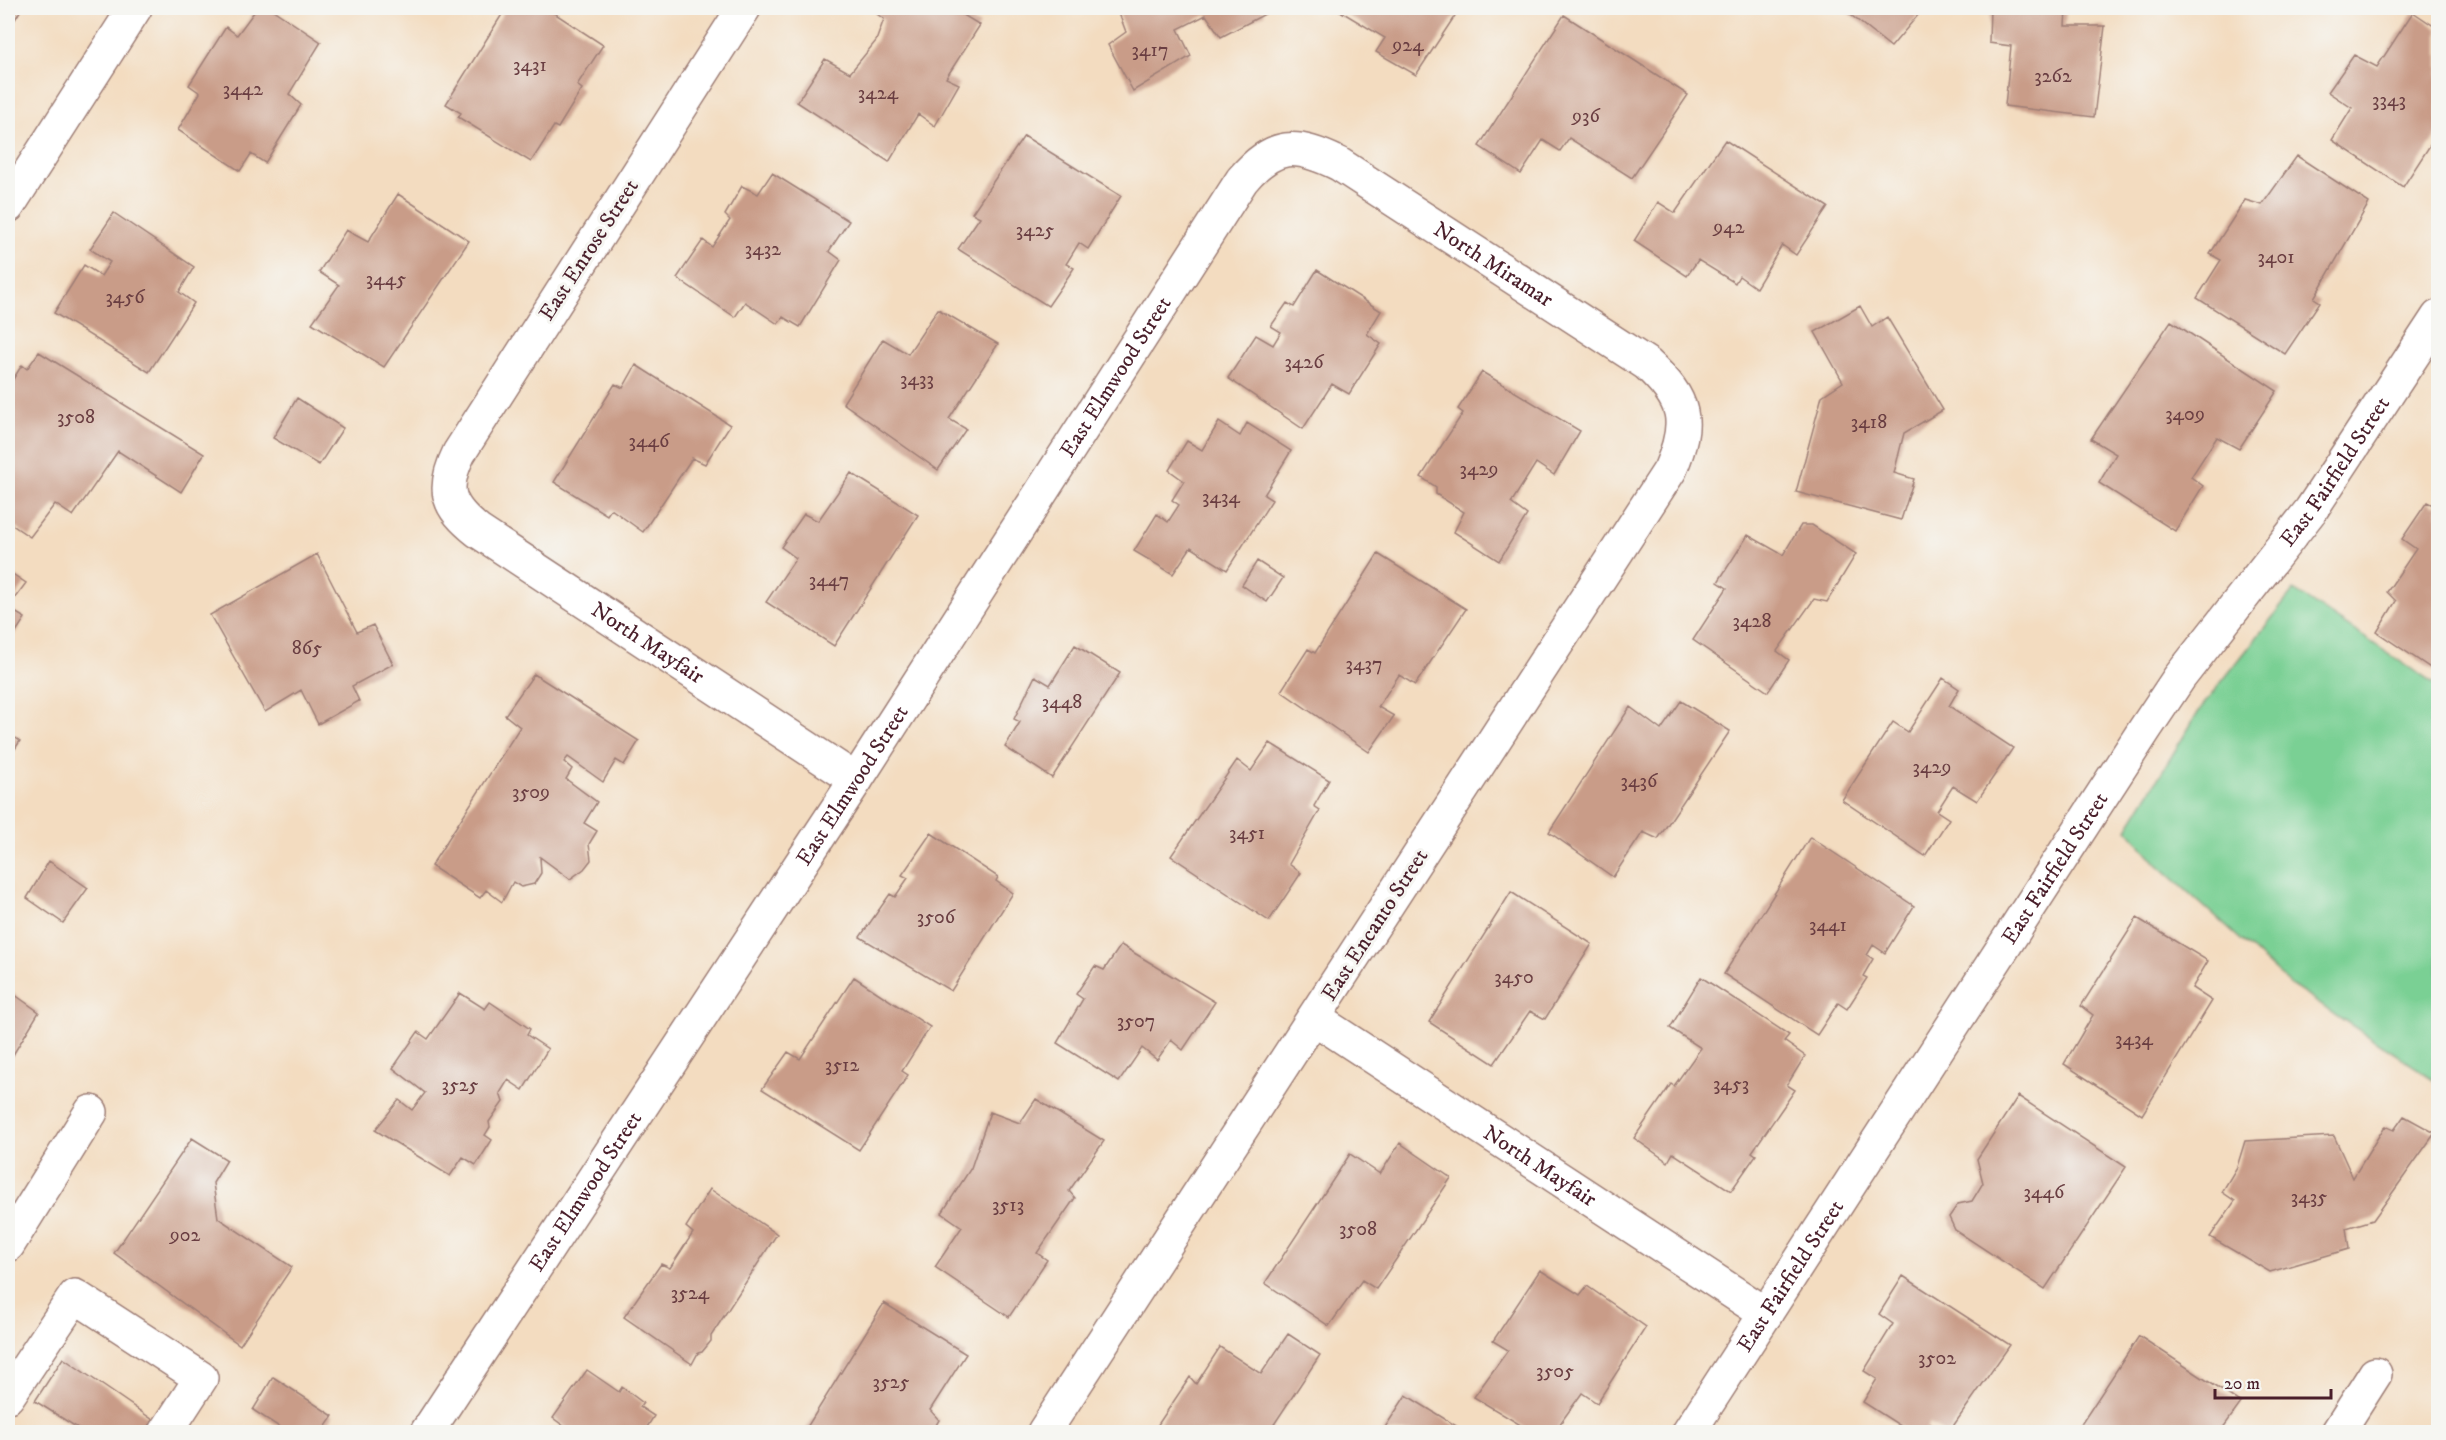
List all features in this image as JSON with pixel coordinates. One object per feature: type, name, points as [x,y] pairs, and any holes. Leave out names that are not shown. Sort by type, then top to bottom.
[{"type":"street","points":[[8,206],[135,8]]},
{"type":"street","name":"East Enrose Street","points":[[449,497],[452,468],[459,453],[744,8]]},
{"type":"street","name":"North Miramar","points":[[1285,148],[1303,150],[1339,164],[1647,364],[1674,392],[1682,409]]},
{"type":"street","name":"East Elmwood Street","points":[[427,1432],[856,780],[1242,180],[1262,160],[1285,148]]},
{"type":"street","name":"East Fairfield Street","points":[[1689,1432],[2179,678],[2311,510],[2439,317]]},
{"type":"street","name":"East Encanto Street","points":[[1044,1432],[1670,470],[1679,447],[1682,409]]},
{"type":"street","name":"North Mayfair","points":[[449,497],[459,514],[478,531],[856,780]]},
{"type":"street","name":"North Mayfair","points":[[1314,1018],[1766,1314]]},
{"type":"street","points":[[8,1245],[91,1112]]},
{"type":"street","points":[[8,1396],[75,1296],[201,1378],[166,1432]]},
{"type":"street","points":[[2338,1432],[2375,1374]]},
{"type":"green space","points":[[2294,590],[2438,687],[2438,1082],[2292,986],[2157,864],[2127,829],[2201,708]]},
{"type":"building","points":[[8,8],[22,8],[8,31]]},
{"type":"building","points":[[257,8],[270,8],[321,42],[289,94],[301,105],[265,163],[251,154],[240,171],[178,130],[200,93],[189,85],[226,27],[237,35]]},
{"type":"building","points":[[506,8],[558,8],[554,13],[603,45],[577,85],[582,89],[558,128],[554,126],[531,162],[458,117],[461,113],[446,104]]},
{"type":"building","points":[[882,8],[952,8],[980,25],[946,78],[959,84],[935,126],[918,114],[889,162],[797,102],[825,59],[850,73],[876,41],[884,19],[877,14]]},
{"type":"building","points":[[1117,8],[1262,8],[1265,14],[1221,37],[1206,15],[1178,29],[1191,56],[1133,91],[1108,45],[1126,32]]},
{"type":"building","points":[[1335,8],[1460,8],[1416,75],[1376,52],[1385,38]]},
{"type":"building","points":[[1842,8],[1924,8],[1891,47]]},
{"type":"building","points":[[1990,8],[2063,8],[2066,10],[2065,26],[2105,26],[2094,117],[2005,106],[2011,46],[1989,43]]},
{"type":"building","points":[[2413,12],[2438,29],[2438,133],[2403,187],[2332,140],[2352,108],[2328,92],[2354,55],[2377,67]]},
{"type":"building","points":[[1564,15],[1688,95],[1632,178],[1569,138],[1560,151],[1543,140],[1521,174],[1479,146]]},
{"type":"building","points":[[1024,136],[1121,196],[1088,249],[1079,243],[1066,264],[1074,268],[1048,306],[958,249],[980,217],[972,213]]},
{"type":"building","points":[[1725,140],[1828,207],[1796,255],[1782,245],[1756,288],[1739,276],[1735,283],[1698,260],[1687,276],[1634,241],[1658,202],[1675,213]]},
{"type":"building","points":[[2297,156],[2369,203],[2314,298],[2320,302],[2285,354],[2197,298],[2221,260],[2210,254],[2245,200],[2262,205]]},
{"type":"building","points":[[772,173],[849,221],[829,251],[841,260],[800,327],[783,317],[778,324],[745,302],[735,317],[677,278],[703,240],[712,247],[730,220],[725,215],[742,186],[758,194]]},
{"type":"building","points":[[398,194],[469,241],[384,367],[312,323],[339,285],[319,272],[346,230],[368,242]]},
{"type":"building","points":[[114,213],[194,267],[179,292],[194,303],[149,372],[54,313],[84,265],[101,276],[110,262],[90,249]]},
{"type":"building","points":[[1317,270],[1381,311],[1367,334],[1381,344],[1349,394],[1332,384],[1303,429],[1228,378],[1256,335],[1273,345],[1281,332],[1271,326],[1287,303],[1294,307]]},
{"type":"building","points":[[1860,306],[1872,327],[1887,317],[1943,410],[1904,433],[1894,473],[1914,479],[1901,520],[1796,492],[1822,396],[1843,382],[1815,332]]},
{"type":"building","points":[[938,309],[998,344],[949,419],[966,429],[938,470],[843,403],[883,339],[908,354]]},
{"type":"building","points":[[2171,321],[2277,391],[2239,449],[2217,437],[2191,477],[2203,486],[2175,531],[2099,483],[2116,454],[2091,439]]},
{"type":"building","points":[[39,352],[204,454],[181,492],[118,451],[73,516],[55,504],[30,537],[8,522],[8,381],[10,384],[22,365],[27,369]]},
{"type":"building","points":[[636,365],[730,425],[705,464],[692,458],[643,532],[611,509],[607,515],[554,482],[615,384],[623,388]]},
{"type":"building","points":[[1482,372],[1580,431],[1554,475],[1536,463],[1511,503],[1527,515],[1499,561],[1454,532],[1464,512],[1436,494],[1436,487],[1421,477],[1463,413],[1458,409]]},
{"type":"building","points":[[297,398],[343,428],[319,465],[273,438]]},
{"type":"building","points":[[1219,422],[1240,436],[1247,423],[1291,451],[1264,495],[1272,500],[1227,570],[1191,547],[1173,574],[1134,551],[1157,514],[1168,522],[1179,505],[1172,500],[1184,481],[1169,470],[1187,441],[1202,450]]},
{"type":"building","points":[[851,473],[918,515],[834,646],[766,602],[796,558],[781,547],[804,514],[818,521]]},
{"type":"building","points":[[2438,500],[2438,673],[2377,632],[2396,601],[2387,592],[2416,549],[2402,539],[2427,502],[2435,506]]},
{"type":"building","points":[[1801,525],[1812,525],[1856,554],[1827,602],[1814,599],[1777,651],[1789,660],[1768,692],[1693,640],[1727,588],[1718,582],[1748,535],[1783,555]]},
{"type":"building","points":[[317,554],[357,632],[373,625],[393,664],[352,686],[359,701],[318,724],[301,690],[265,712],[210,615]]},
{"type":"building","points":[[1378,554],[1466,609],[1415,685],[1399,675],[1378,707],[1394,716],[1369,752],[1281,691],[1308,649],[1315,653]]},
{"type":"building","points":[[1257,561],[1283,578],[1267,602],[1242,585]]},
{"type":"building","points":[[8,571],[26,583],[8,607]]},
{"type":"building","points":[[8,608],[25,618],[8,644]]},
{"type":"building","points":[[1075,645],[1120,673],[1052,778],[1005,747],[1020,722],[1014,719],[1035,676],[1050,685]]},
{"type":"building","points":[[534,674],[639,741],[624,765],[616,760],[603,782],[568,757],[564,762],[572,769],[566,779],[597,802],[584,823],[597,831],[589,844],[591,860],[584,869],[570,879],[540,857],[541,873],[534,884],[521,887],[513,882],[502,902],[486,890],[480,898],[431,866],[520,727],[505,715]]},
{"type":"building","points":[[1943,678],[1959,689],[1949,706],[2013,748],[1977,801],[1953,786],[1937,811],[1949,819],[1925,856],[1842,800],[1893,722],[1908,732]]},
{"type":"building","points":[[1681,701],[1730,731],[1658,839],[1643,832],[1613,877],[1549,832],[1630,707],[1661,730]]},
{"type":"building","points":[[8,733],[20,741],[8,760]]},
{"type":"building","points":[[1270,743],[1329,780],[1314,806],[1320,810],[1289,864],[1301,873],[1269,921],[1171,856],[1237,760],[1251,771]]},
{"type":"building","points":[[931,833],[998,877],[996,881],[1013,893],[951,991],[860,937],[890,894],[895,897],[908,878],[902,875]]},
{"type":"building","points":[[1810,837],[1914,906],[1885,953],[1873,945],[1867,955],[1873,959],[1863,976],[1867,978],[1847,1009],[1838,1003],[1817,1035],[1724,974]]},
{"type":"building","points":[[49,861],[88,888],[63,923],[27,898]]},
{"type":"building","points":[[1511,892],[1592,944],[1545,1019],[1530,1011],[1494,1064],[1429,1022]]},
{"type":"building","points":[[2137,918],[2208,961],[2192,988],[2212,1001],[2142,1115],[2064,1064],[2093,1015],[2081,1006]]},
{"type":"building","points":[[1121,945],[1215,1002],[1183,1050],[1171,1040],[1157,1060],[1142,1048],[1119,1082],[1057,1043],[1083,999],[1076,994],[1095,966],[1104,970]]},
{"type":"building","points":[[854,977],[930,1027],[902,1071],[908,1075],[859,1150],[762,1089],[788,1052],[800,1059]]},
{"type":"building","points":[[1701,977],[1789,1035],[1784,1041],[1805,1056],[1787,1085],[1795,1090],[1752,1152],[1756,1155],[1731,1191],[1673,1153],[1668,1162],[1634,1138],[1671,1084],[1674,1086],[1701,1048],[1670,1028]]},
{"type":"building","points":[[8,990],[39,1012],[8,1063]]},
{"type":"building","points":[[460,993],[485,1009],[490,1002],[530,1029],[527,1035],[548,1049],[523,1090],[508,1080],[500,1093],[503,1102],[489,1122],[490,1127],[485,1135],[492,1140],[476,1165],[463,1157],[450,1176],[375,1130],[399,1100],[412,1110],[425,1093],[393,1068],[418,1032],[428,1039]]},
{"type":"building","points":[[2018,1096],[2126,1167],[2045,1289],[1955,1230],[1949,1217],[1958,1204],[1972,1201],[1983,1183],[1977,1159]]},
{"type":"building","points":[[1036,1099],[1104,1141],[1069,1191],[1075,1198],[1037,1253],[1047,1260],[1009,1317],[935,1267],[962,1227],[942,1213],[971,1168],[990,1112],[1020,1123]]},
{"type":"building","points":[[2404,1116],[2435,1133],[2373,1220],[2346,1228],[2349,1249],[2270,1272],[2210,1237],[2235,1201],[2222,1192],[2237,1167],[2245,1141],[2334,1136],[2353,1178],[2385,1126],[2394,1130]]},
{"type":"building","points":[[192,1138],[227,1160],[213,1183],[218,1218],[292,1267],[240,1345],[114,1253]]},
{"type":"building","points":[[1400,1143],[1451,1178],[1376,1289],[1362,1280],[1329,1326],[1265,1283],[1350,1154],[1380,1174]]},
{"type":"building","points":[[710,1189],[777,1234],[711,1336],[711,1341],[702,1352],[698,1353],[692,1364],[624,1317],[661,1264],[670,1268],[693,1233],[686,1227]]},
{"type":"building","points":[[1540,1270],[1580,1295],[1587,1286],[1646,1327],[1597,1403],[1582,1393],[1554,1432],[1532,1432],[1474,1397],[1508,1350],[1493,1341]]},
{"type":"building","points":[[1903,1276],[2010,1345],[1949,1432],[1944,1432],[1930,1424],[1924,1432],[1910,1432],[1863,1402],[1877,1379],[1864,1371],[1893,1324],[1879,1314]]},
{"type":"building","points":[[884,1303],[966,1354],[930,1410],[939,1420],[932,1432],[804,1432]]},
{"type":"building","points":[[1288,1334],[1320,1355],[1269,1432],[1153,1432],[1190,1377],[1196,1384],[1220,1347],[1261,1374]]},
{"type":"building","points":[[2139,1336],[2241,1403],[2220,1432],[2076,1432]]},
{"type":"building","points":[[63,1358],[153,1420],[144,1432],[84,1432],[35,1401]]},
{"type":"building","points":[[587,1370],[619,1392],[622,1387],[643,1403],[640,1407],[654,1416],[644,1432],[572,1432],[553,1418]]},
{"type":"building","points":[[273,1377],[333,1416],[322,1432],[287,1432],[253,1410]]},
{"type":"building","points":[[1406,1395],[1466,1432],[1382,1432]]}]
